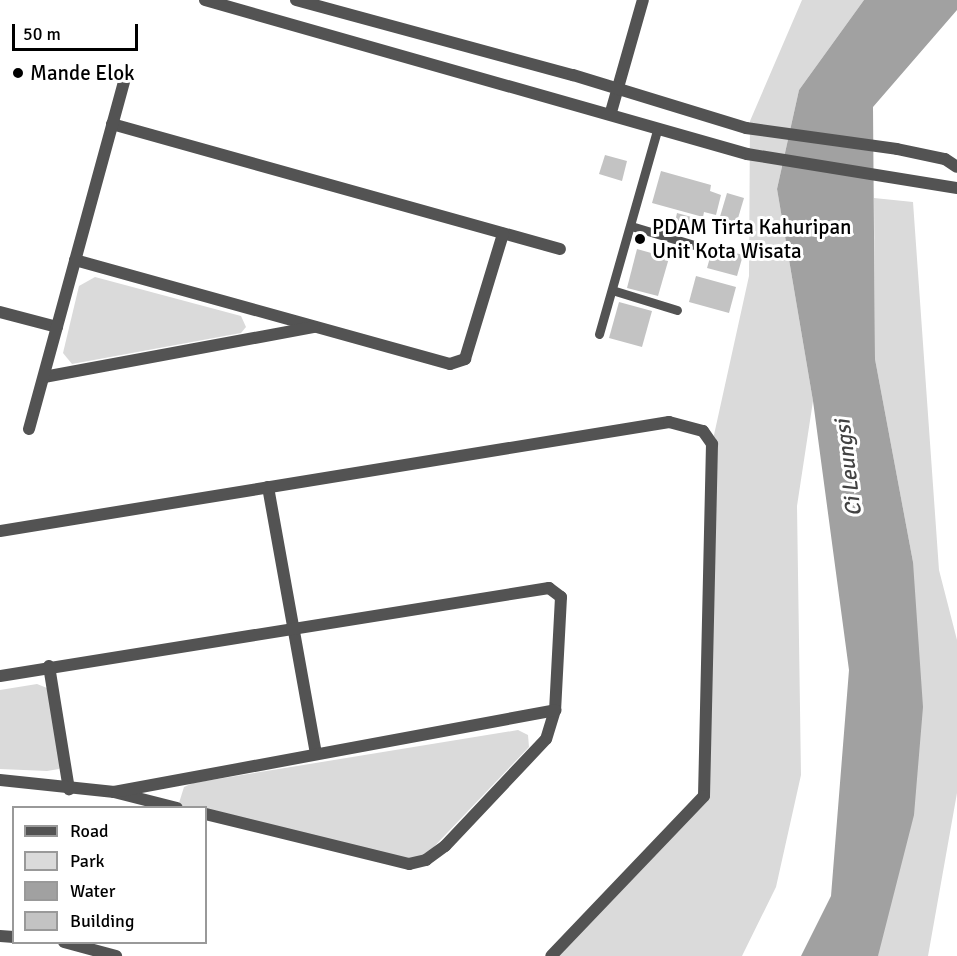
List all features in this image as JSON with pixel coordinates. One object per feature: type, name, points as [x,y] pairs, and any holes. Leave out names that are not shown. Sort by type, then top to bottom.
[{"type":"street","points":[[205,0],[611,112],[747,154],[893,174],[957,188]]},
{"type":"street","points":[[296,0],[617,89],[746,128],[897,149],[945,159],[957,166]]},
{"type":"street","points":[[611,112],[643,0]]},
{"type":"street","points":[[29,429],[126,74]]},
{"type":"street","points":[[112,124],[560,249]]},
{"type":"street","points":[[75,260],[450,364],[465,358],[504,234]]},
{"type":"street","points":[[0,312],[57,327]]},
{"type":"street","points":[[44,377],[318,327]]},
{"type":"street","points":[[0,531],[669,422],[703,431],[712,444],[704,796],[551,956]]},
{"type":"street","points":[[268,488],[316,753]]},
{"type":"street","points":[[0,676],[49,666],[549,588],[561,597],[555,710],[546,739],[445,846],[426,860],[410,864],[207,814]]},
{"type":"street","points":[[49,666],[69,789]]},
{"type":"street","points":[[114,792],[555,710]]},
{"type":"street","points":[[0,780],[114,792],[173,806]]},
{"type":"street","points":[[71,944],[116,956]]},
{"type":"lane","points":[[599,334],[658,127]]},
{"type":"lane","points":[[631,226],[701,247]]},
{"type":"lane","points":[[612,290],[676,310]]},
{"type":"green space","points":[[802,0],[864,0],[799,90],[777,189],[813,401],[797,506],[801,775],[776,887],[742,956],[551,956],[704,796],[712,444],[749,276],[750,121]]},
{"type":"green space","points":[[874,198],[913,202],[939,570],[957,640],[957,793],[928,956],[878,956],[913,562],[875,359]]},
{"type":"green space","points":[[95,277],[241,316],[246,327],[241,333],[72,364],[63,353],[79,286]]},
{"type":"green space","points":[[37,684],[47,688],[66,760],[59,769],[47,771],[0,769],[0,690]]},
{"type":"green space","points":[[518,730],[528,735],[529,747],[427,854],[415,858],[401,859],[207,814],[207,806],[184,806],[179,803],[184,787],[193,783]]},
{"type":"water","name":"Ci Leungsi","points":[[864,0],[957,0],[957,10],[873,107],[875,359],[913,562],[923,707],[914,815],[878,956],[801,956],[831,896],[849,670],[813,401],[777,189],[799,90]]},
{"type":"building","points":[[605,155],[627,161],[622,181],[599,174]]},
{"type":"building","points":[[661,171],[711,185],[710,191],[721,195],[716,215],[704,212],[703,217],[652,203]]},
{"type":"building","points":[[727,193],[744,198],[736,225],[719,220]]},
{"type":"building","points":[[677,213],[695,218],[692,227],[675,222]]},
{"type":"building","points":[[656,218],[674,223],[670,235],[653,231]]},
{"type":"building","points":[[713,247],[743,255],[737,276],[707,268]]},
{"type":"building","points":[[637,249],[669,258],[658,296],[627,288]]},
{"type":"building","points":[[696,276],[736,287],[729,313],[689,302]]},
{"type":"building","points":[[619,302],[652,311],[642,347],[609,338]]},
{"type":"place","name":"Mande Elok","points":[[18,73]]},
{"type":"place","name":"PDAM Tirta Kahuripan Unit Kota Wisata","points":[[640,239]]}]
